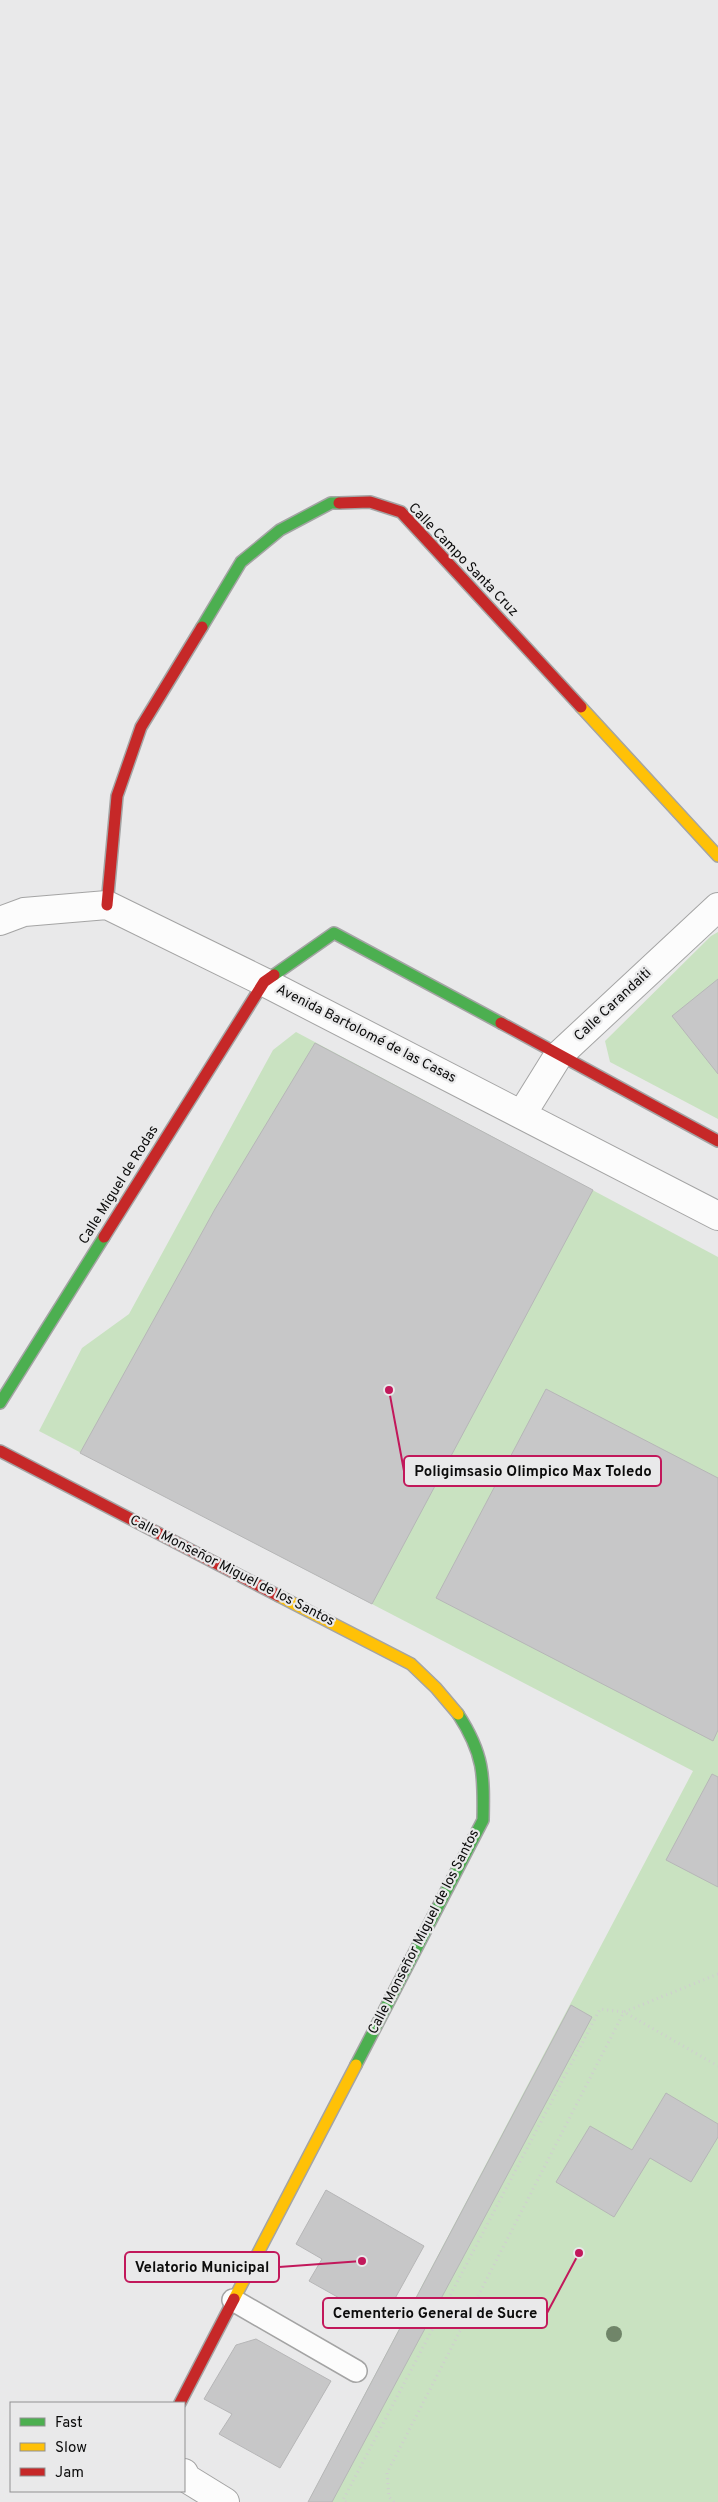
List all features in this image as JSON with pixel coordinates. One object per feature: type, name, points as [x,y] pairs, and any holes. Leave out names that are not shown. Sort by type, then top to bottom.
[{"type":"street","name":"Calle Campo Santa Cruz","points":[[107,905],[117,796],[141,727],[241,562],[280,530],[331,504],[370,502],[401,512],[718,856]]},
{"type":"street","points":[[0,921],[24,912],[107,905],[264,982]]},
{"type":"street","name":"Calle Carandaiti","points":[[522,1114],[558,1056],[718,907]]},
{"type":"street","name":"Avenida Bartolomé de las Casas","points":[[718,1141],[334,933],[264,982],[718,1216]]},
{"type":"street","name":"Calle Miguel de Rodas","points":[[0,1404],[264,982]]},
{"type":"street","name":"Calle Monseñor Miguel de los Santos","points":[[0,1451],[411,1664],[448,1698],[472,1732],[485,1778],[483,1820],[181,2402]]},
{"type":"street","points":[[185,2476],[186,2478],[225,2502]]},
{"type":"lane","points":[[233,2300],[356,2371]]},
{"type":"path","points":[[394,2502],[389,2497],[387,2472],[624,2012],[718,1974]]},
{"type":"path","points":[[346,2502],[344,2500],[600,2009],[624,2012],[718,2066]]},
{"type":"green space","points":[[718,932],[718,1119],[610,1062],[605,1041],[711,936]]},
{"type":"green space","points":[[296,1032],[718,1257],[718,2502],[308,2502],[693,1771],[39,1431],[82,1348],[129,1314],[273,1050]]},
{"type":"building","points":[[718,979],[718,1074],[672,1016]]},
{"type":"building","points":[[315,1043],[593,1190],[372,1604],[80,1453],[215,1209]]},
{"type":"building","points":[[546,1389],[718,1478],[718,1730],[713,1741],[436,1598]]},
{"type":"building","points":[[712,1774],[718,1777],[718,1887],[666,1860]]},
{"type":"building","points":[[571,2005],[592,2017],[332,2502],[308,2502]]},
{"type":"building","points":[[666,2093],[718,2124],[718,2137],[691,2182],[650,2158],[614,2217],[556,2182],[590,2126],[632,2150]]},
{"type":"building","points":[[326,2190],[424,2246],[382,2322],[309,2281],[322,2259],[296,2244]]},
{"type":"building","points":[[256,2339],[331,2381],[280,2468],[219,2434],[232,2414],[204,2399],[236,2345]]},
{"type":"traffic: fast","points":[[202,627],[241,562],[280,530],[331,503],[339,503]]},
{"type":"traffic: fast","points":[[274,975],[334,933],[501,1023]]},
{"type":"traffic: fast","points":[[0,1403],[104,1237]]},
{"type":"traffic: fast","points":[[356,2065],[483,1820],[481,1765],[473,1741],[458,1714]]},
{"type":"traffic: slow","points":[[581,707],[718,856]]},
{"type":"traffic: slow","points":[[279,1596],[411,1664],[436,1688],[458,1714]]},
{"type":"traffic: slow","points":[[234,2299],[356,2065]]},
{"type":"traffic: jam","points":[[339,503],[370,502],[401,512],[581,707]]},
{"type":"traffic: jam","points":[[107,905],[117,796],[141,727],[202,627]]},
{"type":"traffic: jam","points":[[104,1237],[264,982],[274,975]]},
{"type":"traffic: jam","points":[[501,1023],[718,1141]]},
{"type":"traffic: jam","points":[[0,1451],[279,1596]]},
{"type":"traffic: jam","points":[[181,2402],[234,2299]]},
{"type":"place","name":"Poligimsasio Olimpico Max Toledo","points":[[389,1390]]},
{"type":"place","name":"Cementerio General de Sucre","points":[[579,2253]]},
{"type":"place","name":"Velatorio Municipal","points":[[362,2261]]}]
